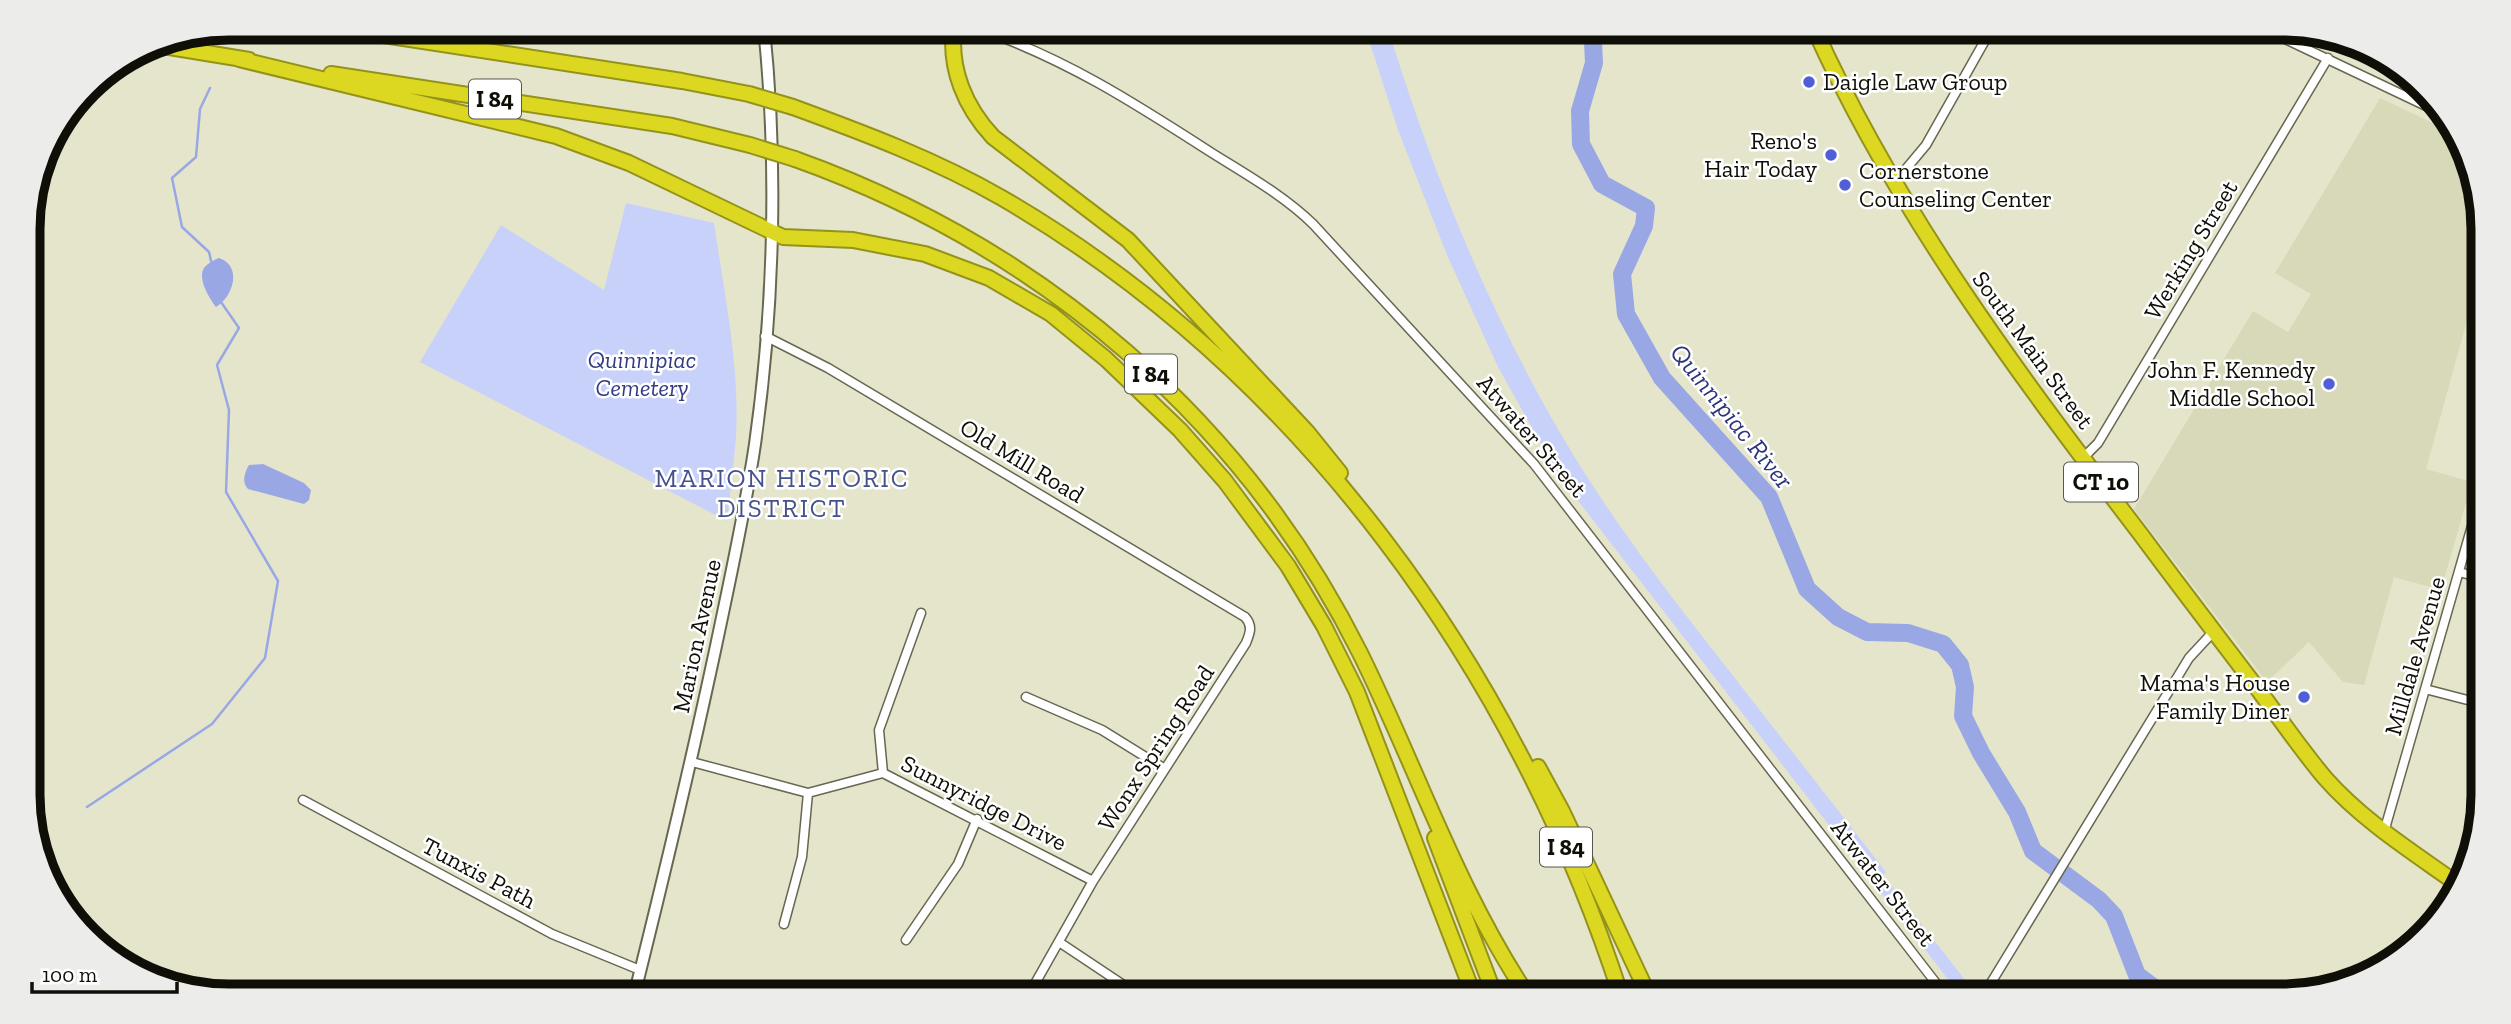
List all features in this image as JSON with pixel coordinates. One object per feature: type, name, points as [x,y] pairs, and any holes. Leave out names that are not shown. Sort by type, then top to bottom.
[{"type":"highway","name":"South Main Street","points":[[1819,40],[1937,254],[2083,458],[2325,778],[2384,832],[2451,879]]},
{"type":"highway","name":"I 84","points":[[422,41],[682,81],[749,94],[793,107],[899,148],[967,180],[1033,217],[1113,272],[1195,338],[1308,449],[1377,530],[1439,616],[1495,706],[1545,799],[1606,947],[1618,983]]},
{"type":"highway","points":[[953,41],[958,81],[981,124],[993,137],[1111,225],[1137,248],[1315,442],[1338,470],[1377,530]]},
{"type":"highway","name":"I 84","points":[[175,48],[672,126],[750,145],[847,178],[912,208],[1004,259],[1091,321],[1170,392],[1242,470],[1305,556],[1358,649],[1388,715],[1490,983]]},
{"type":"highway","points":[[239,59],[529,129],[582,145],[629,163],[771,233],[792,239],[853,240],[901,248],[948,261],[989,278],[1028,299],[1070,329],[1180,430],[1225,481],[1269,538],[1300,586],[1340,657],[1370,723],[1470,983]]},
{"type":"highway","points":[[1495,706],[1551,789],[1643,983]]},
{"type":"highway","points":[[1388,715],[1475,902],[1521,983]]},
{"type":"main road","name":"Marion Avenue","points":[[637,984],[692,762],[748,487],[758,420],[771,233],[769,104],[765,41]]},
{"type":"street","points":[[1895,182],[1926,145],[1985,40]]},
{"type":"street","name":"Atwater Street","points":[[1010,41],[1090,76],[1276,194],[1313,223],[1534,464],[1936,983]]},
{"type":"street","points":[[2290,41],[2415,96]]},
{"type":"street","name":"Werking Street","points":[[2083,458],[2098,443],[2328,58]]},
{"type":"street","name":"Old Mill Road","points":[[765,336],[828,368],[1245,617],[1251,628]]},
{"type":"street","name":"Milldale Avenue","points":[[2384,832],[2471,530]]},
{"type":"street","points":[[2459,572],[2471,575]]},
{"type":"street","points":[[883,773],[879,730],[921,613]]},
{"type":"street","name":"Wonx Spring Road","points":[[1035,984],[1093,881],[1246,643],[1251,628]]},
{"type":"street","points":[[1991,983],[2189,658],[2214,631]]},
{"type":"street","points":[[2425,689],[2471,701]]},
{"type":"street","points":[[1026,697],[1101,730],[1165,769]]},
{"type":"street","name":"Sunnyridge Drive","points":[[692,762],[808,793],[883,773],[1093,881]]},
{"type":"street","points":[[784,924],[802,857],[808,793]]},
{"type":"street","name":"Tunxis Path","points":[[303,800],[552,934],[640,970]]},
{"type":"street","points":[[906,940],[958,864],[977,819]]},
{"type":"street","points":[[1059,942],[1121,984]]},
{"type":"shaded area","name":"John F. Kennedy Middle School","points":[[2380,98],[2439,126],[2456,157],[2469,204],[2471,306],[2426,469],[2471,482],[2471,485],[2441,590],[2394,577],[2364,685],[2343,682],[2309,642],[2267,682],[2134,509],[2253,311],[2288,332],[2311,294],[2275,273]]},
{"type":"shaded area","points":[[219,258],[231,268],[233,282],[227,296],[216,307],[205,289],[202,273],[207,265]]},
{"type":"shaded area","points":[[263,464],[304,483],[311,490],[309,500],[304,504],[248,489],[244,480],[249,465]]},
{"type":"green space","points":[[1369,40],[1392,40],[1442,185],[1485,288],[1535,388],[1580,466],[1662,583],[1886,872],[1883,875],[1968,983],[1951,983],[1559,476],[1498,367],[1447,255],[1398,130]]},
{"type":"green space","name":"Quinnipiac Cemetery","points":[[626,203],[714,223],[736,383],[736,436],[727,521],[420,362],[501,225],[604,290]]},
{"type":"waterway","name":"Quinnipiac River","points":[[1592,40],[1594,63],[1580,111],[1581,144],[1602,184],[1646,208],[1644,226],[1622,274],[1626,314],[1662,378],[1769,497],[1807,589],[1838,617],[1867,632],[1908,633],[1943,644],[1960,665],[1965,687],[1963,716],[1981,753],[2017,812],[2033,851],[2099,900],[2114,916],[2137,975],[2148,983]]},
{"type":"waterway","points":[[210,88],[200,109],[196,157],[172,178],[182,227],[209,252],[212,265]]},
{"type":"waterway","points":[[87,807],[212,724],[265,658],[278,581],[226,492],[229,410],[217,365],[239,328],[221,302]]},
{"type":"place","name":"Daigle Law Group","points":[[1809,82]]},
{"type":"place","name":"Reno's Hair Today","points":[[1831,155]]},
{"type":"place","name":"Cornerstone Counseling Center","points":[[1845,185]]},
{"type":"place","name":"John F. Kennedy Middle School","points":[[2329,384]]},
{"type":"place","name":"Mama's House Family Diner","points":[[2304,697]]},
{"type":"district","name":"MARION HISTORIC DISTRICT","points":[[782,493]]}]
